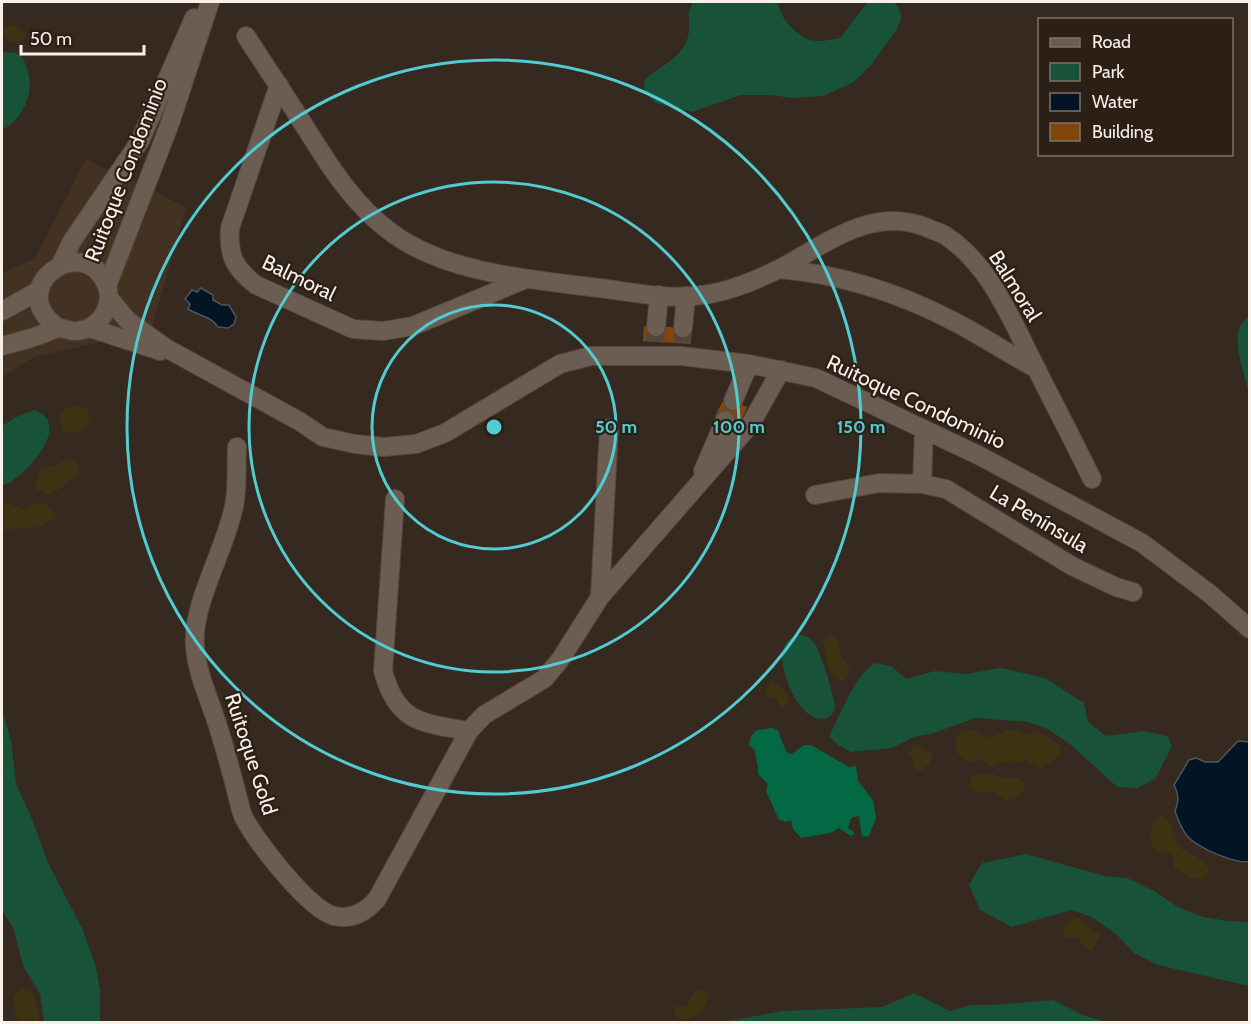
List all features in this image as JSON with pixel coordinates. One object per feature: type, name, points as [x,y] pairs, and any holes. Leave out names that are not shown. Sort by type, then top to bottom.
[{"type":"street","name":"Ruitoque Condominio","points":[[60,266],[72,241],[140,141],[201,2]]},
{"type":"street","name":"Ruitoque Condominio","points":[[90,328],[103,315],[108,292],[169,126],[210,2]]},
{"type":"street","name":"Balmoral","points":[[246,36],[325,159],[358,204],[393,234],[433,256],[476,269],[526,279],[659,295],[686,296],[722,291],[744,284],[779,268],[840,234],[866,224],[889,220],[914,222],[945,235],[970,256],[1003,303],[1092,479]]},
{"type":"street","name":"Balmoral","points":[[279,85],[230,228],[229,244],[233,261],[243,275],[256,285],[353,329],[383,331],[413,326],[526,279]]},
{"type":"street","name":"Ruitoque Condominio","points":[[2,311],[40,290],[51,270],[72,262],[83,263],[102,276],[108,292],[128,321],[166,348],[323,437],[384,447],[416,444],[445,433],[560,364],[655,341],[682,343],[749,364],[816,378],[980,456],[1142,543],[1210,594],[1250,629]]},
{"type":"street","points":[[779,268],[835,276],[873,287],[914,303],[953,321],[1037,369]]},
{"type":"street","points":[[40,290],[39,302],[43,313],[59,328]]},
{"type":"street","points":[[655,341],[659,295]]},
{"type":"street","points":[[682,343],[686,296]]},
{"type":"street","name":"Ruitoque Condominio","points":[[2,346],[59,328],[69,331],[90,328],[160,351],[166,348]]},
{"type":"street","points":[[733,401],[749,364]]},
{"type":"street","name":"Ruitoque Gold","points":[[237,447],[234,505],[196,620],[195,645],[200,672],[220,730],[242,814],[256,839],[275,864],[321,910],[345,917],[358,915],[377,899],[469,731],[484,715],[544,679],[560,660],[600,597],[750,425],[781,370]]},
{"type":"street","name":"Ruitoque Gold","points":[[697,484],[724,420]]},
{"type":"street","name":"Ruitoque Gold","points":[[600,597],[609,428]]},
{"type":"street","points":[[922,484],[924,429]]},
{"type":"street","name":"La Península","points":[[815,495],[879,483],[922,484],[946,489],[1072,566],[1133,592]]},
{"type":"street","points":[[395,499],[383,671],[388,688],[396,705],[411,717],[429,724],[469,731]]},
{"type":"shaded area","points":[[86,159],[186,207],[151,331],[34,357],[2,377],[2,273],[35,258]]},
{"type":"green space","points":[[693,2],[778,2],[785,20],[794,30],[805,38],[818,41],[840,38],[868,2],[895,2],[902,16],[897,29],[872,64],[854,82],[823,96],[792,98],[741,95],[692,112],[656,103],[644,91],[645,79],[673,59],[684,47]]},
{"type":"green space","points":[[2,52],[16,53],[22,57],[30,81],[30,89],[22,111],[12,124],[2,129]]},
{"type":"green space","points":[[1249,315],[1249,392],[1240,359],[1238,333],[1240,326]]},
{"type":"green space","points":[[34,410],[45,417],[49,426],[48,438],[33,462],[22,473],[2,486],[2,426]]},
{"type":"green space","points":[[802,635],[815,644],[828,677],[835,708],[828,717],[818,718],[805,711],[794,697],[787,681],[783,649],[793,636]]},
{"type":"green space","points":[[874,663],[891,666],[906,679],[935,671],[966,674],[1001,668],[1045,678],[1084,703],[1088,722],[1106,736],[1144,731],[1167,736],[1172,746],[1155,779],[1137,788],[1117,787],[1071,745],[1048,729],[1028,722],[975,718],[934,733],[914,737],[892,748],[851,752],[838,745],[829,736],[853,687]]},
{"type":"green space","points":[[2,710],[11,740],[16,784],[49,865],[82,928],[96,967],[100,991],[100,1022],[44,1022],[40,994],[24,968],[13,928],[2,910]]},
{"type":"green space","points":[[772,728],[778,730],[787,753],[792,754],[804,745],[811,745],[849,767],[856,766],[858,781],[873,800],[876,818],[869,836],[862,837],[859,816],[851,818],[848,828],[855,833],[851,836],[839,828],[830,833],[801,838],[793,829],[791,820],[786,822],[779,820],[766,791],[768,784],[758,774],[755,750],[749,745],[751,736],[757,730]]},
{"type":"green space","points":[[1026,854],[1105,876],[1127,878],[1154,891],[1178,907],[1203,917],[1249,922],[1249,986],[1158,965],[1134,953],[1116,934],[1092,917],[1071,910],[1012,927],[980,910],[969,885],[982,863]]},
{"type":"green space","points":[[914,993],[950,1011],[971,1005],[1053,1000],[1085,1016],[1107,1022],[723,1022],[783,1011],[882,1007]]},
{"type":"sand","points":[[12,24],[27,33],[22,40],[10,44],[2,32],[3,28]]},
{"type":"sand","points":[[75,405],[88,410],[90,418],[88,425],[74,434],[62,431],[59,417],[63,409]]},
{"type":"sand","points":[[71,460],[77,463],[79,468],[73,479],[66,481],[64,486],[49,495],[36,489],[34,484],[41,467],[54,467],[60,462]]},
{"type":"sand","points":[[2,503],[24,510],[32,504],[48,505],[56,515],[36,528],[3,531]]},
{"type":"sand","points":[[830,633],[838,639],[840,654],[850,668],[843,681],[835,678],[828,666],[823,641]]},
{"type":"sand","points":[[771,682],[781,686],[791,701],[782,708],[776,698],[769,699],[764,692]]},
{"type":"sand","points":[[1007,730],[1018,731],[1025,735],[1038,731],[1058,744],[1061,752],[1053,762],[1040,768],[1026,760],[1015,764],[1003,761],[992,767],[980,760],[967,762],[958,754],[954,740],[961,731],[976,731],[990,738]]},
{"type":"sand","points":[[916,744],[933,754],[929,764],[921,771],[912,765],[914,760],[909,754],[913,745]]},
{"type":"sand","points":[[989,773],[999,778],[1019,778],[1026,788],[1017,797],[1005,800],[994,791],[978,793],[969,786],[972,775]]},
{"type":"sand","points":[[1161,816],[1166,818],[1171,825],[1181,849],[1196,857],[1209,869],[1203,879],[1192,877],[1174,867],[1172,855],[1167,852],[1155,851],[1150,832],[1152,825]]},
{"type":"sand","points":[[1074,918],[1080,918],[1088,927],[1101,934],[1093,950],[1086,950],[1078,938],[1067,938],[1063,934],[1065,924]]},
{"type":"sand","points":[[21,987],[34,993],[39,1015],[38,1022],[20,1022],[17,1018],[14,1000]]},
{"type":"sand","points":[[698,988],[711,995],[709,1000],[695,1016],[680,1020],[674,1013],[675,1007],[687,1005]]},
{"type":"water","points":[[201,288],[213,295],[213,300],[222,305],[229,305],[236,317],[234,324],[228,328],[218,327],[208,318],[188,309],[190,304],[185,299],[192,290],[197,292]]},
{"type":"water","points":[[1238,741],[1250,742],[1249,862],[1226,858],[1193,842],[1184,831],[1175,811],[1178,798],[1174,785],[1189,760],[1196,758],[1205,762],[1218,762]]},
{"type":"building","points":[[644,326],[691,328],[690,344],[643,341]]},
{"type":"building","points":[[725,397],[747,407],[738,427],[715,416]]},
{"type":"tunnel","points":[[655,342],[656,327]]},
{"type":"tunnel","points":[[682,343],[683,328]]}]
